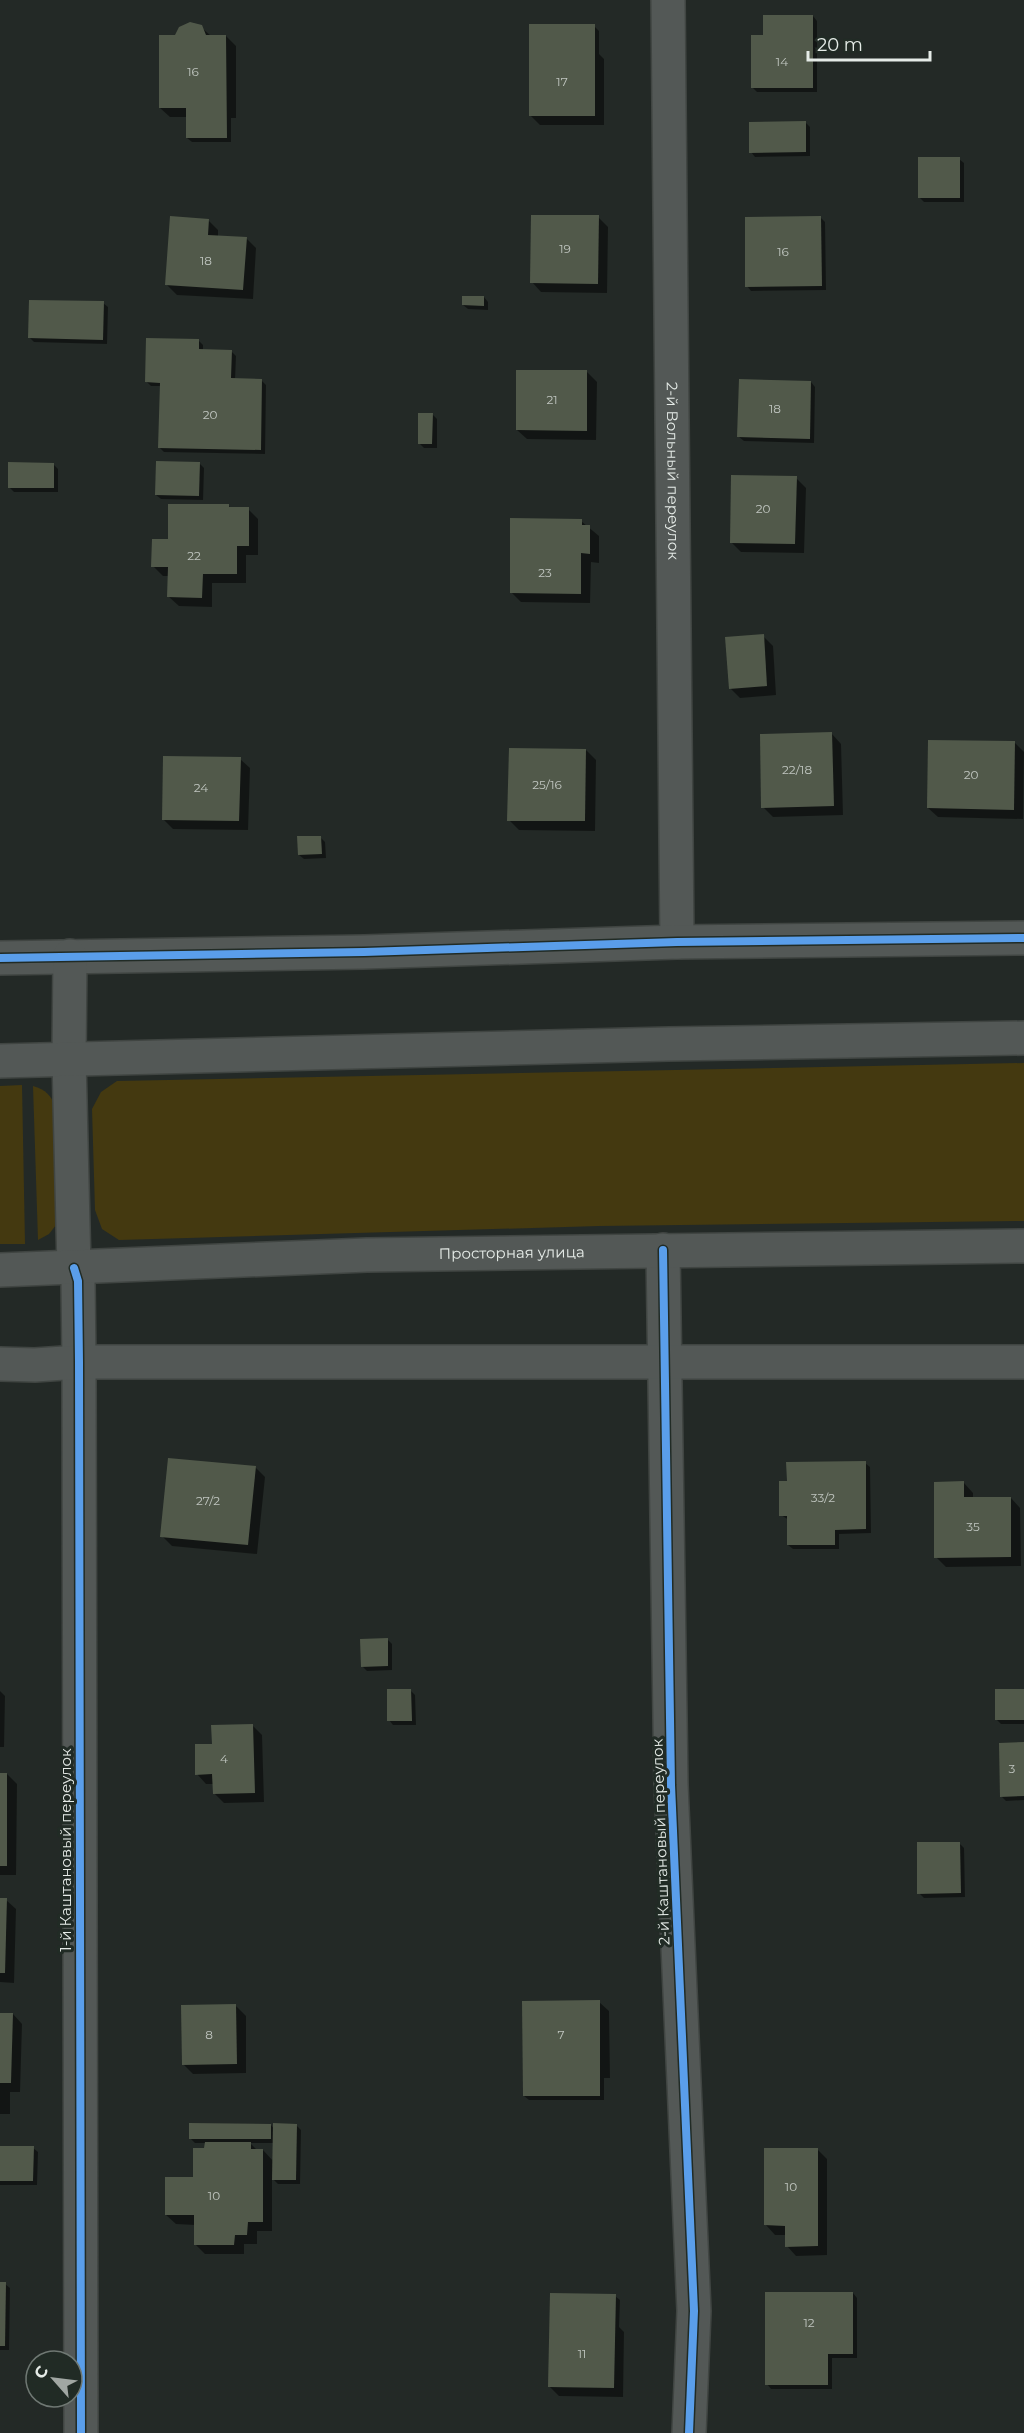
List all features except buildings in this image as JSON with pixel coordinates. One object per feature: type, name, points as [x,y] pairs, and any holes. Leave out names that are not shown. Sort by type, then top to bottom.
[{"type":"street","name":"2-й Вольный переулок","points":[[668,0],[677,942]]},
{"type":"street","points":[[0,958],[364,952],[677,942],[1024,938]]},
{"type":"street","name":"1-й Каштановый переулок","points":[[70,956],[69,1059],[74,1268],[78,1281],[79,1362],[81,2433]]},
{"type":"street","points":[[0,1060],[1024,1038]]},
{"type":"street","name":"Просторная улица","points":[[0,1270],[367,1255],[1024,1246]]},
{"type":"street","name":"2-й Каштановый переулок","points":[[663,1250],[671,1785],[694,2311],[688,2433]]},
{"type":"street","points":[[0,1364],[35,1365],[79,1362],[1024,1362]]},
{"type":"shaded area","points":[[1024,1063],[1024,1221],[599,1226],[119,1240],[102,1229],[95,1210],[92,1109],[101,1092],[117,1081]]},
{"type":"shaded area","points":[[22,1085],[25,1244],[0,1244],[0,1086]]},
{"type":"shaded area","points":[[33,1086],[48,1094],[56,1108],[56,1225],[49,1234],[38,1240]]},
{"type":"cycle path","points":[[0,958],[364,952],[677,942],[1024,938]]},
{"type":"cycle path","points":[[663,1250],[671,1785],[694,2311],[689,2433]]},
{"type":"cycle path","points":[[74,1268],[78,1281],[79,1362],[81,2433]]}]
